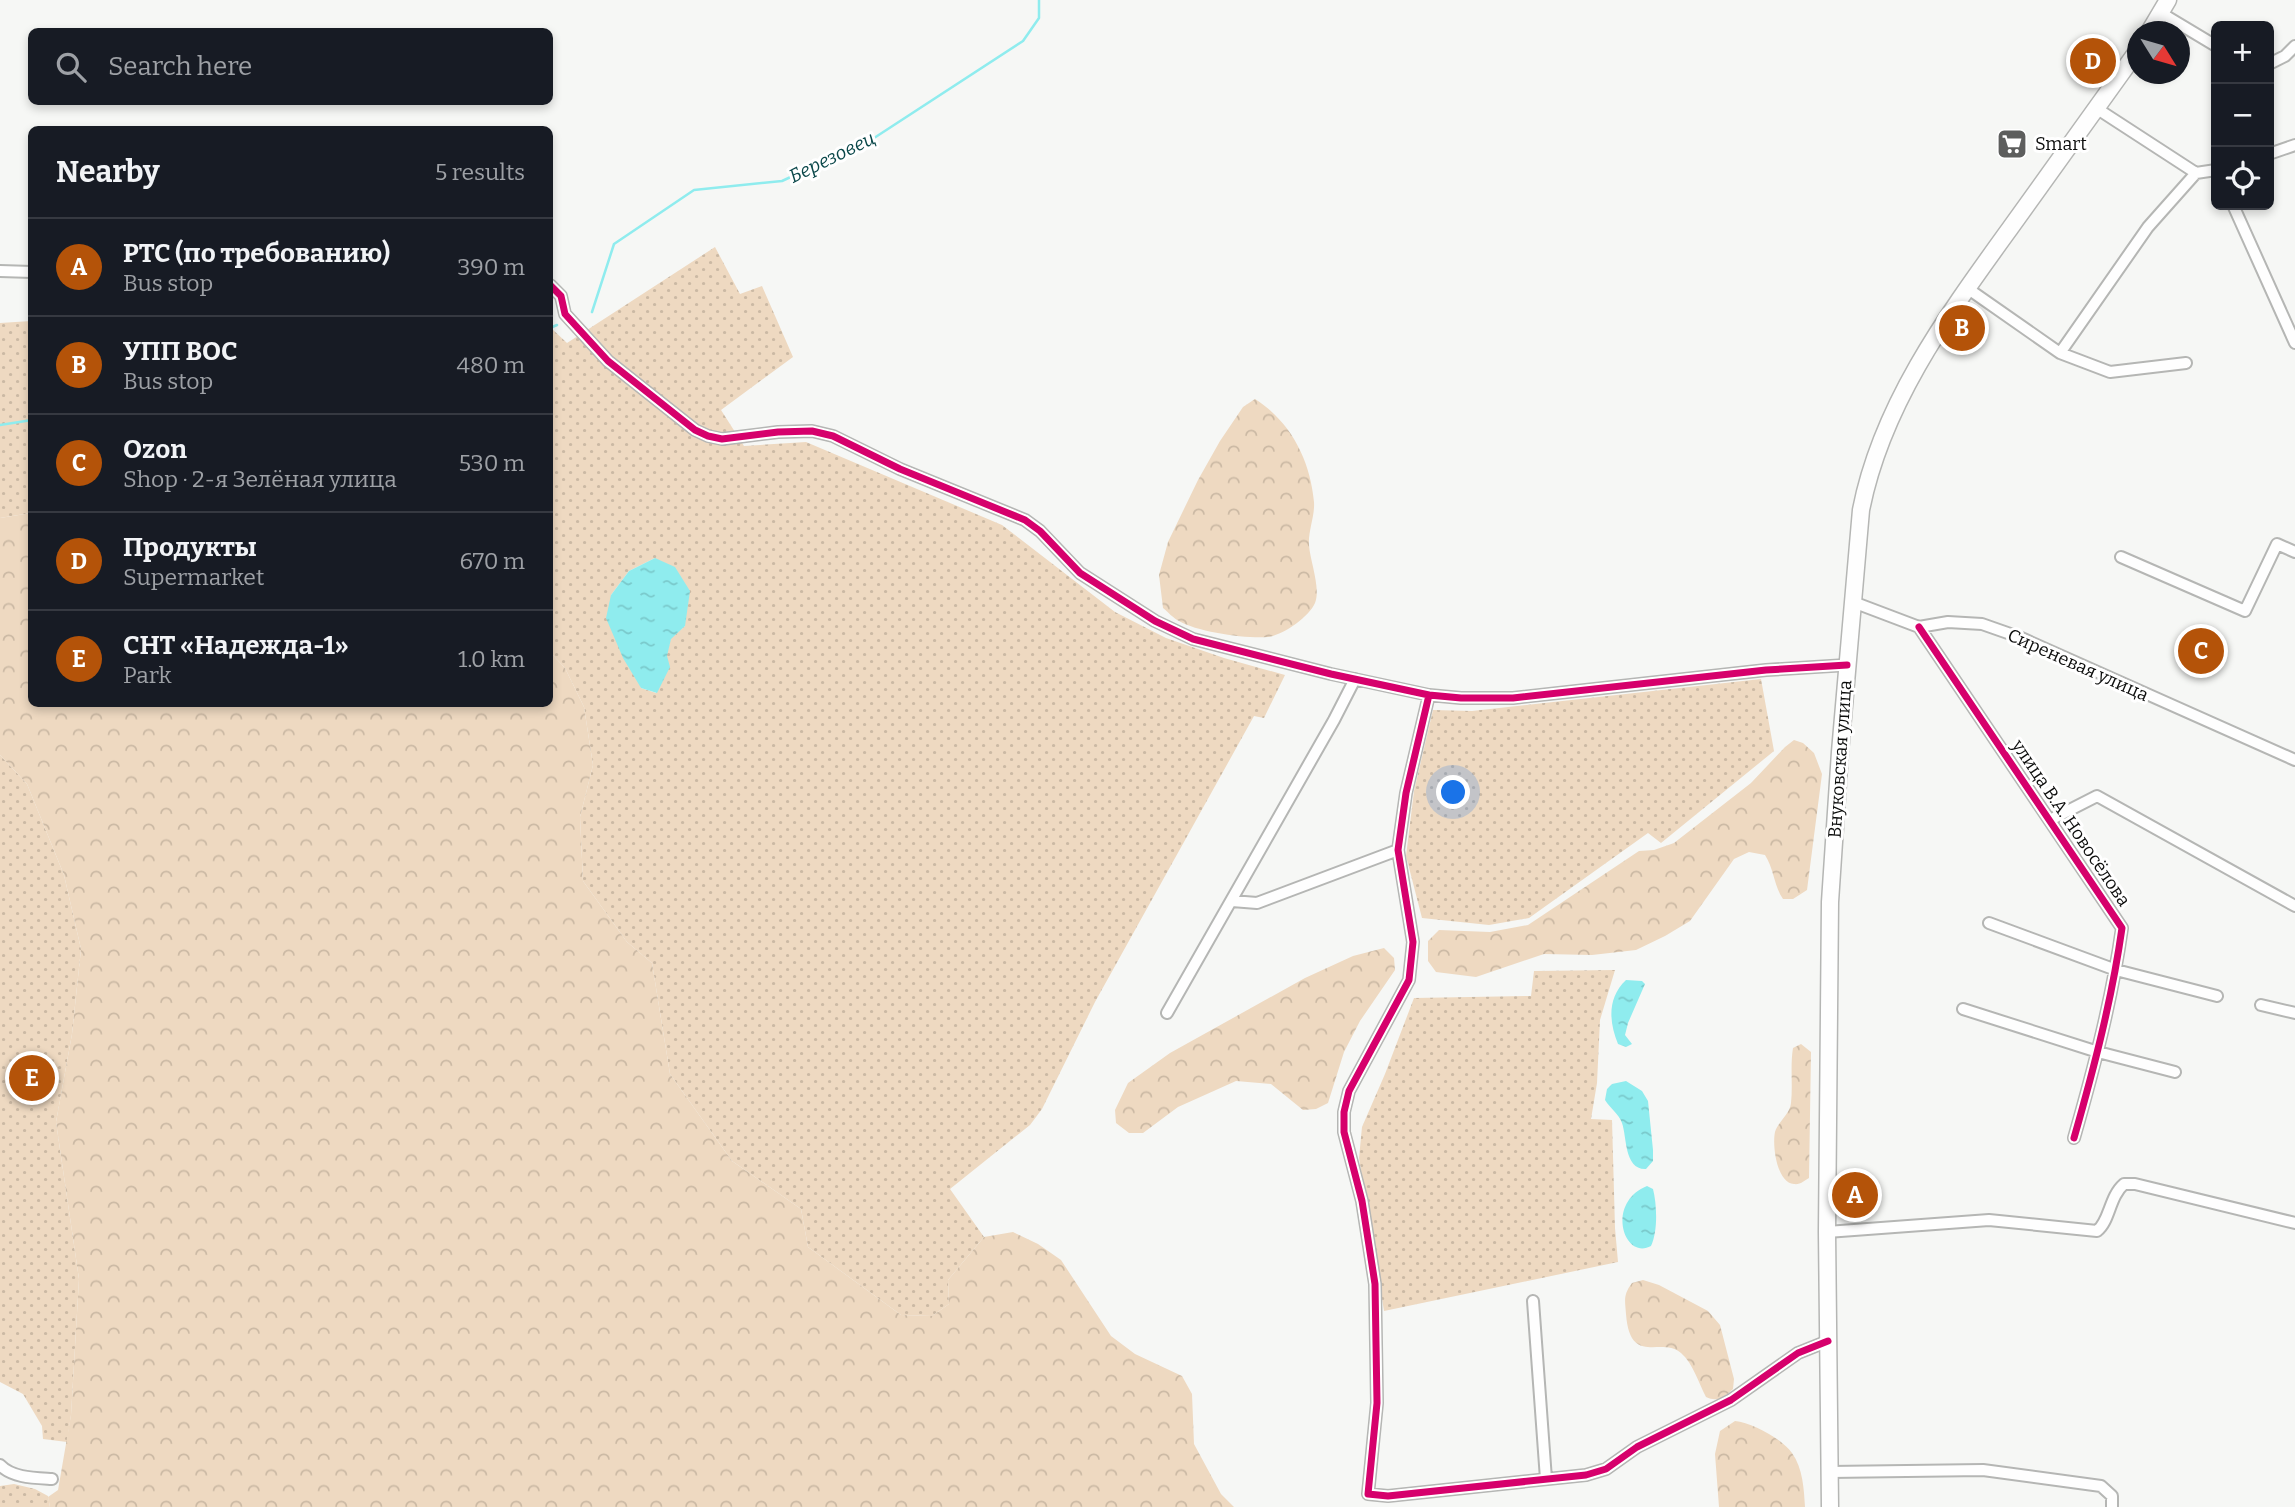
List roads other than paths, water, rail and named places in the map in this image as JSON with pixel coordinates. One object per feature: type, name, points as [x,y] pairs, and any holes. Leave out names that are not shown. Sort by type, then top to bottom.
[{"type":"main road","name":"Внуковская улица","points":[[1830,1507],[1827,1232],[1830,902],[1861,510],[1874,461],[1889,423],[1935,336],[2127,64]]},
{"type":"street","points":[[2164,7],[2211,42]]},
{"type":"street","points":[[2274,62],[2285,56],[2295,46]]},
{"type":"street","points":[[2096,108],[2196,173]]},
{"type":"street","points":[[2274,152],[2295,145]]},
{"type":"street","points":[[2060,353],[2148,228],[2196,173],[2211,171]]},
{"type":"street","points":[[2234,210],[2295,344]]},
{"type":"street","points":[[0,271],[28,272]]},
{"type":"street","points":[[553,288],[561,296],[565,314],[608,361],[695,430],[722,439],[812,431],[833,436],[900,469],[1025,520],[1040,531],[1080,573],[1155,621],[1193,639],[1355,679],[1429,695],[1461,698],[1513,698],[1766,670],[1847,665]]},
{"type":"street","points":[[1967,288],[2060,353],[2110,372],[2186,363]]},
{"type":"street","points":[[2121,557],[2245,611],[2277,544],[2295,552]]},
{"type":"street","name":"Сиреневая улица","points":[[1853,602],[1919,626],[1948,622],[1982,624],[2295,760]]},
{"type":"street","name":"улица В.А. Новосёлова","points":[[1919,626],[2122,928],[2098,1052],[2074,1138]]},
{"type":"street","points":[[1167,1013],[1355,679]]},
{"type":"street","points":[[1429,695],[1406,793],[1398,850],[1413,942],[1409,980],[1349,1091],[1344,1112],[1344,1132],[1362,1201],[1374,1284],[1377,1403],[1368,1494],[1388,1496],[1586,1475],[1606,1469],[1637,1447],[1731,1400],[1798,1353],[1828,1341]]},
{"type":"street","points":[[2050,820],[2097,796],[2295,906]]},
{"type":"street","points":[[1232,901],[1257,903],[1398,850]]},
{"type":"street","points":[[1989,923],[2116,970],[2217,996]]},
{"type":"street","points":[[2261,1004],[2295,1013]]},
{"type":"street","points":[[1963,1009],[2098,1052],[2175,1072]]},
{"type":"street","points":[[1827,1232],[1989,1220],[2097,1231],[2102,1227],[2112,1199],[2124,1184],[2135,1184],[2295,1223]]},
{"type":"street","points":[[1533,1301],[1546,1479]]},
{"type":"street","points":[[0,1465],[3,1469],[21,1476],[52,1479]]},
{"type":"street","points":[[1830,1472],[1983,1470],[2101,1486],[2112,1496],[2112,1507]]},
{"type":"water","points":[[655,558],[675,567],[690,591],[685,626],[671,639],[667,656],[670,667],[657,693],[641,688],[623,658],[606,618],[611,595],[629,571]]},
{"type":"water","points":[[1626,980],[1642,981],[1645,984],[1628,1023],[1625,1035],[1632,1044],[1626,1047],[1618,1044],[1612,1010],[1615,994]]},
{"type":"water","points":[[1626,1081],[1642,1091],[1648,1101],[1653,1161],[1646,1169],[1639,1168],[1630,1159],[1621,1120],[1605,1100],[1607,1089],[1612,1084]]},
{"type":"water","points":[[1647,1186],[1653,1189],[1656,1226],[1651,1246],[1641,1248],[1633,1245],[1627,1238],[1623,1228],[1623,1216],[1626,1205],[1634,1194]]},
{"type":"waterway","name":"Березовец","points":[[592,312],[614,244],[694,190],[782,181],[871,140],[1023,41],[1039,18],[1039,0]]},
{"type":"waterway","name":"Березовец","points":[[553,327],[557,325]]},
{"type":"waterway","name":"Березовец","points":[[0,425],[28,421]]},
{"type":"place","name":"Продукты","points":[[2093,61]]},
{"type":"place","name":"Smart","points":[[2012,144]]},
{"type":"place","name":"УПП ВОС","points":[[1962,328]]},
{"type":"place","name":"Ozon","points":[[2201,651]]},
{"type":"place","name":"СНТ «Надежда-1»","points":[[32,1078]]},
{"type":"place","name":"РТС (по требованию)","points":[[1855,1195]]}]
